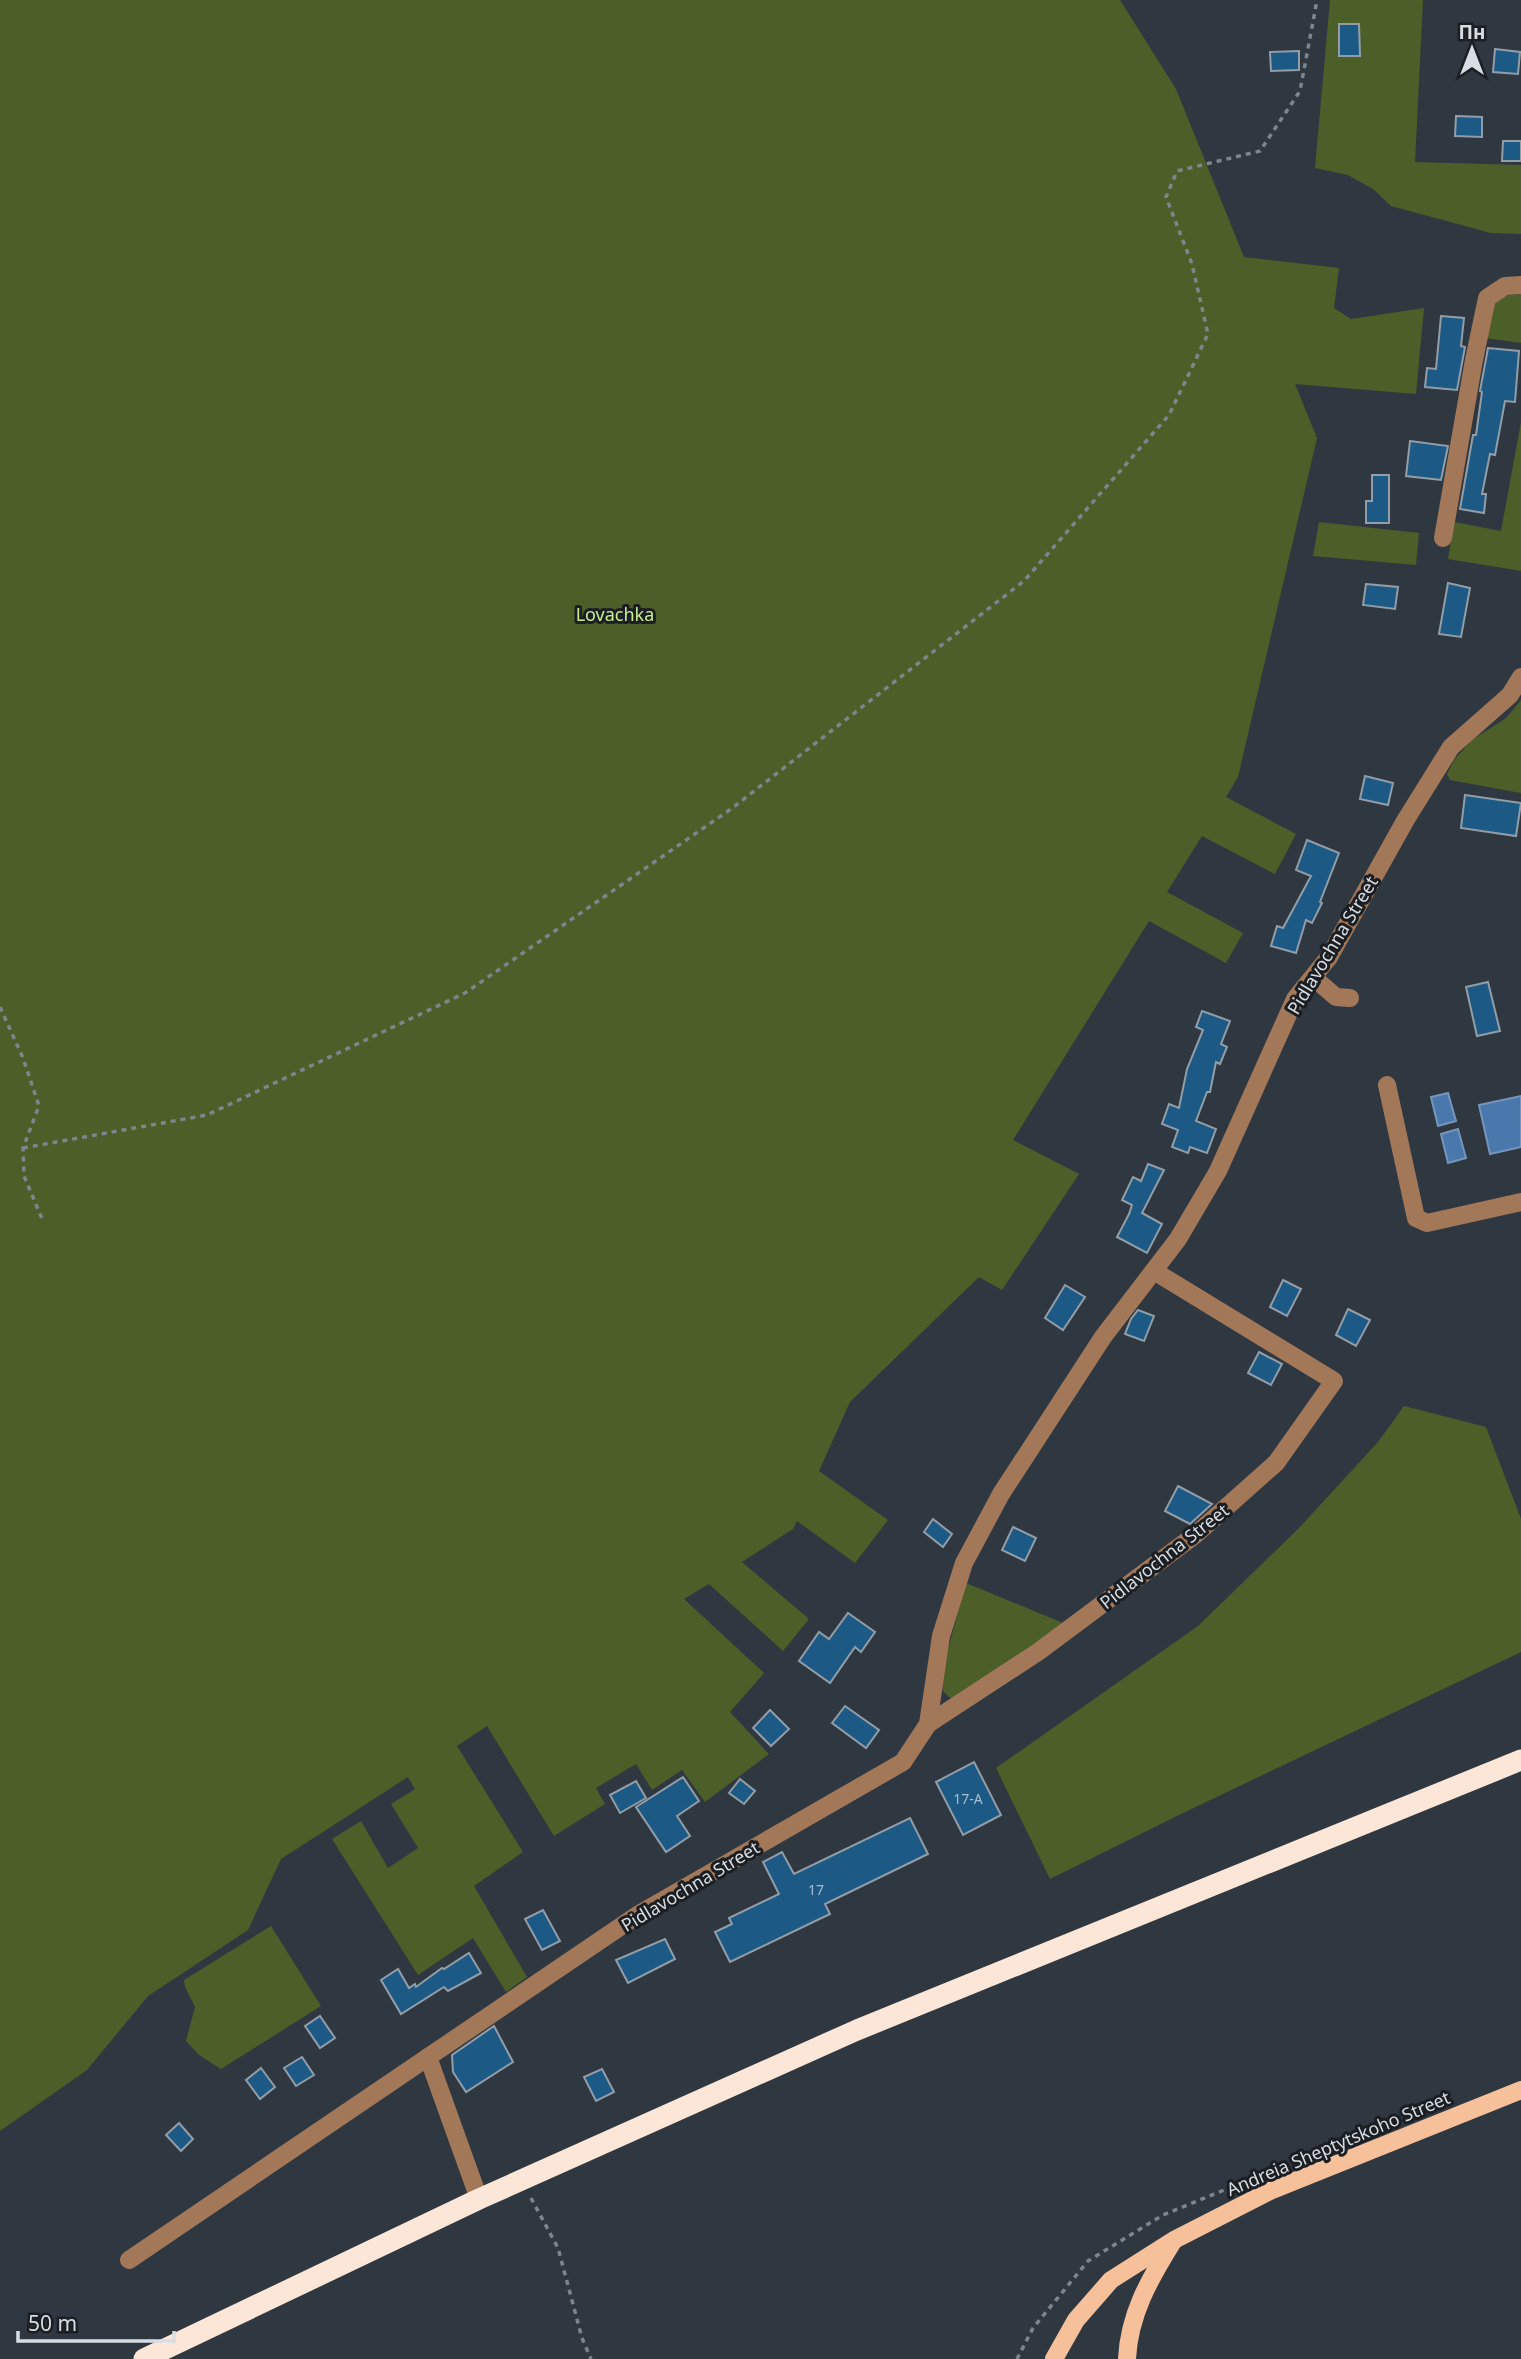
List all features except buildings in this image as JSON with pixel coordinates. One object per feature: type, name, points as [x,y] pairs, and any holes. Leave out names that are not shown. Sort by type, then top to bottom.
[{"type":"highway","points":[[144,2359],[479,2199],[857,2030],[1521,1760]]},
{"type":"main road","name":"Andreia Sheptytskoho Street","points":[[1054,2359],[1076,2320],[1111,2280],[1174,2240],[1270,2191],[1521,2090]]},
{"type":"main road","points":[[1127,2359],[1132,2320],[1156,2268],[1174,2240]]},
{"type":"street","points":[[1443,538],[1474,360],[1488,298],[1504,286],[1521,285]]},
{"type":"street","name":"Pidlavochna Street","points":[[928,1724],[941,1636],[964,1563],[1001,1494],[1103,1337],[1178,1239],[1218,1171],[1296,999],[1329,957],[1405,821],[1451,747],[1510,695],[1521,677]]},
{"type":"street","points":[[1314,978],[1336,997],[1350,998]]},
{"type":"street","points":[[1387,1085],[1416,1218],[1427,1223],[1521,1202]]},
{"type":"street","name":"Pidlavochna Street","points":[[129,2260],[639,1914],[903,1762],[928,1724],[1038,1652],[1195,1535],[1276,1463],[1334,1381],[1154,1271]]},
{"type":"street","points":[[428,2057],[479,2199]]},
{"type":"path","points":[[23,1148],[207,1115],[465,993],[731,809],[1024,581],[1169,415],[1208,334],[1192,264],[1166,197],[1177,171],[1260,151],[1300,91],[1317,0]]},
{"type":"path","points":[[0,1007],[23,1058],[39,1106],[23,1148],[24,1176],[43,1221]]},
{"type":"path","points":[[521,2180],[558,2248],[582,2338],[591,2359]]},
{"type":"green space","name":"Lovachka","points":[[0,0],[1120,0],[1176,89],[1244,257],[1339,268],[1334,308],[1351,319],[1424,308],[1416,394],[1295,384],[1317,438],[1238,777],[1226,797],[1296,834],[1275,874],[1202,836],[1167,892],[1243,933],[1226,963],[1149,921],[1013,1140],[1079,1174],[1002,1290],[979,1277],[850,1402],[819,1471],[888,1520],[855,1563],[797,1521],[793,1529],[742,1562],[809,1619],[783,1651],[709,1584],[684,1599],[764,1673],[730,1712],[769,1754],[705,1802],[682,1770],[652,1790],[636,1764],[596,1788],[605,1804],[554,1836],[487,1726],[457,1746],[523,1852],[474,1886],[527,1977],[506,1992],[473,1938],[418,1975],[332,1839],[361,1821],[388,1868],[418,1848],[391,1804],[415,1789],[408,1777],[281,1859],[248,1930],[148,1996],[87,2070],[0,2131]]},
{"type":"green space","points":[[1330,0],[1423,0],[1415,162],[1521,165],[1521,234],[1491,233],[1391,206],[1373,189],[1348,175],[1315,168]]},
{"type":"green space","points":[[1521,294],[1521,343],[1485,338],[1494,301]]},
{"type":"green space","points":[[1521,422],[1521,571],[1448,559],[1454,522],[1501,531]]},
{"type":"green space","points":[[1319,522],[1419,533],[1416,565],[1313,556]]},
{"type":"green space","points":[[1521,700],[1521,793],[1450,780],[1447,774],[1454,760],[1472,740],[1506,718]]},
{"type":"green space","points":[[1404,1406],[1486,1427],[1521,1519],[1521,1652],[1050,1879],[996,1768],[1198,1626],[1299,1528],[1378,1442]]},
{"type":"green space","points":[[966,1583],[1063,1623],[1026,1654],[961,1697],[950,1698],[943,1691],[941,1675]]},
{"type":"green space","points":[[271,1926],[321,2006],[221,2069],[199,2055],[186,2041],[195,2007],[184,1980]]},
{"type":"water","points":[[1448,1093],[1456,1121],[1438,1126],[1431,1097]]},
{"type":"water","points":[[1521,1096],[1521,1147],[1490,1154],[1479,1105]]},
{"type":"water","points":[[1458,1129],[1466,1158],[1448,1163],[1441,1134]]}]
